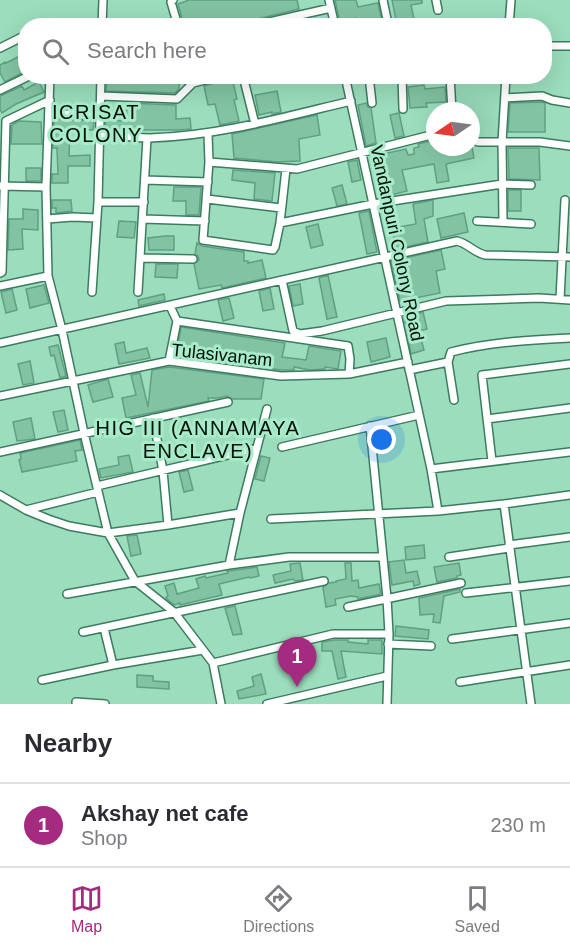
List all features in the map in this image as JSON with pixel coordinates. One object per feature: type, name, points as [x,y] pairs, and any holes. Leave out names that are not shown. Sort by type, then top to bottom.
[{"type":"street","points":[[102,18],[103,0]]},
{"type":"street","points":[[173,0],[171,2],[176,18]]},
{"type":"street","points":[[383,0],[387,18]]},
{"type":"street","points":[[436,0],[438,10]]},
{"type":"street","points":[[510,18],[511,0]]},
{"type":"street","points":[[280,18],[330,4]]},
{"type":"street","points":[[0,48],[18,39]]},
{"type":"street","points":[[552,46],[570,46]]},
{"type":"street","points":[[0,90],[18,81]]},
{"type":"street","points":[[50,84],[46,187],[48,276],[108,533],[135,581],[174,612],[213,663],[221,704]]},
{"type":"street","points":[[92,292],[98,202],[101,84]]},
{"type":"street","points":[[101,96],[177,99],[192,84]]},
{"type":"street","points":[[245,84],[255,124]]},
{"type":"street","name":"Vandanpuri Colony Road","points":[[347,84],[438,511]]},
{"type":"street","points":[[370,84],[372,103]]},
{"type":"street","points":[[402,84],[403,109]]},
{"type":"street","points":[[450,84],[451,102]]},
{"type":"street","points":[[502,222],[502,142],[506,84]]},
{"type":"street","points":[[505,98],[542,96],[570,103]]},
{"type":"street","points":[[0,273],[2,272],[2,186],[6,121],[50,100]]},
{"type":"street","points":[[99,133],[147,138],[208,134],[351,101]]},
{"type":"street","points":[[49,112],[99,116]]},
{"type":"street","points":[[208,134],[209,162],[204,241],[273,250],[280,223],[285,168]]},
{"type":"street","points":[[209,162],[297,169],[426,136]]},
{"type":"street","points":[[138,292],[147,138]]},
{"type":"street","points":[[480,142],[540,142],[570,146]]},
{"type":"street","points":[[145,180],[208,182]]},
{"type":"street","points":[[280,223],[373,204],[502,184],[531,185]]},
{"type":"street","points":[[2,186],[46,187]]},
{"type":"street","points":[[207,199],[281,208]]},
{"type":"street","points":[[560,299],[566,257],[565,200]]},
{"type":"street","points":[[98,202],[144,202]]},
{"type":"street","points":[[47,219],[97,218]]},
{"type":"street","points":[[143,219],[205,222]]},
{"type":"street","points":[[477,221],[531,224]]},
{"type":"street","points":[[0,343],[457,241],[465,243],[476,253],[484,255],[566,257]]},
{"type":"street","points":[[140,258],[193,259]]},
{"type":"street","points":[[0,286],[48,276]]},
{"type":"street","points":[[282,280],[293,331],[300,334],[322,331],[446,300],[540,298],[570,300]]},
{"type":"street","points":[[169,361],[177,321],[170,306]]},
{"type":"street","points":[[177,321],[348,346],[349,374]]},
{"type":"street","points":[[454,400],[448,362],[451,352],[510,341],[570,338]]},
{"type":"street","name":"Tulasivanam","points":[[0,396],[169,361],[280,376],[349,374],[448,362]]},
{"type":"street","points":[[492,461],[482,375],[570,364]]},
{"type":"street","points":[[0,452],[228,402]]},
{"type":"street","points":[[487,419],[570,408]]},
{"type":"street","points":[[229,565],[267,409]]},
{"type":"street","points":[[282,447],[419,415]]},
{"type":"street","points":[[153,418],[164,471],[168,525]]},
{"type":"street","points":[[370,426],[387,598],[387,704]]},
{"type":"street","points":[[26,510],[164,471],[257,448]]},
{"type":"street","points":[[431,470],[570,452]]},
{"type":"street","points":[[0,495],[26,510],[59,522],[108,533],[240,513]]},
{"type":"street","points":[[271,519],[438,511],[570,495]]},
{"type":"street","points":[[504,504],[531,704]]},
{"type":"street","points":[[449,557],[570,537]]},
{"type":"street","points":[[67,594],[229,565],[289,557],[382,556]]},
{"type":"street","points":[[83,632],[324,581]]},
{"type":"street","points":[[466,593],[570,581]]},
{"type":"street","points":[[348,607],[461,583]]},
{"type":"street","points":[[452,639],[570,623]]},
{"type":"street","points":[[104,628],[112,665]]},
{"type":"street","points":[[213,663],[333,634],[388,633]]},
{"type":"street","points":[[388,644],[431,646]]},
{"type":"street","points":[[42,680],[112,665],[203,650]]},
{"type":"street","points":[[460,682],[570,665]]},
{"type":"street","points":[[267,704],[387,676]]},
{"type":"street","points":[[76,702],[105,704]]},
{"type":"building","points":[[189,0],[297,0],[299,9],[261,18],[182,18],[178,4]]},
{"type":"building","points":[[335,0],[356,0],[358,7],[378,3],[381,18],[356,18],[339,18]]},
{"type":"building","points":[[392,0],[422,0],[422,3],[411,5],[414,18],[396,18]]},
{"type":"building","points":[[18,57],[18,75],[5,82],[0,73],[0,65]]},
{"type":"building","points":[[40,84],[44,92],[2,113],[0,96],[22,86],[24,90]]},
{"type":"building","points":[[107,84],[179,84],[179,89],[175,93],[106,91]]},
{"type":"building","points":[[233,84],[237,99],[234,100],[239,121],[220,125],[215,104],[208,105],[204,86]]},
{"type":"building","points":[[424,85],[425,89],[445,87],[446,102],[426,102],[426,107],[410,108],[408,87]]},
{"type":"building","points":[[277,91],[281,112],[259,115],[255,95]]},
{"type":"building","points":[[127,103],[176,105],[176,119],[190,118],[191,129],[105,128],[106,120],[125,121]]},
{"type":"building","points":[[366,103],[371,108],[376,143],[366,146],[358,105]]},
{"type":"building","points":[[510,103],[545,103],[545,132],[508,132]]},
{"type":"building","points":[[399,113],[404,136],[395,138],[390,115]]},
{"type":"building","points":[[317,115],[320,135],[299,139],[300,161],[277,162],[234,158],[232,134]]},
{"type":"building","points":[[54,119],[94,121],[93,130],[70,130],[69,156],[90,155],[90,166],[68,166],[68,183],[52,183],[52,174],[58,174],[57,148],[53,148]]},
{"type":"building","points":[[19,121],[41,122],[42,144],[11,144],[12,125]]},
{"type":"building","points":[[426,142],[426,156],[474,156],[474,158],[446,164],[449,181],[437,183],[434,164],[402,170],[407,191],[387,196],[378,155],[406,149],[408,155],[414,154],[414,148],[419,147],[418,144]]},
{"type":"building","points":[[508,148],[539,148],[540,180],[509,179]]},
{"type":"building","points":[[357,160],[361,180],[352,182],[348,162]]},
{"type":"building","points":[[26,168],[41,168],[41,181],[26,181]]},
{"type":"building","points":[[233,170],[275,173],[272,201],[254,199],[255,183],[232,180]]},
{"type":"building","points":[[342,185],[347,204],[337,206],[332,188]]},
{"type":"building","points":[[174,187],[201,187],[199,215],[186,215],[186,201],[173,201]]},
{"type":"building","points":[[508,190],[521,190],[521,211],[508,211]]},
{"type":"building","points":[[52,200],[71,200],[72,211],[56,213],[56,208],[52,208]]},
{"type":"building","points":[[433,200],[433,216],[424,219],[428,242],[396,249],[392,228],[416,224],[413,204]]},
{"type":"building","points":[[23,209],[38,210],[38,230],[22,229],[23,249],[8,250],[9,219],[23,219]]},
{"type":"building","points":[[369,211],[377,252],[367,254],[359,213]]},
{"type":"building","points":[[464,213],[468,232],[441,238],[437,219]]},
{"type":"building","points":[[119,221],[136,222],[134,238],[117,237]]},
{"type":"building","points":[[318,224],[323,245],[311,248],[306,227]]},
{"type":"building","points":[[174,236],[174,250],[149,250],[148,238]]},
{"type":"building","points":[[197,243],[202,246],[244,252],[244,261],[248,263],[262,260],[266,278],[222,288],[221,285],[199,289],[194,264],[199,260],[195,254]]},
{"type":"building","points":[[441,250],[445,269],[436,271],[440,293],[400,301],[391,261]]},
{"type":"building","points":[[156,264],[178,264],[177,278],[155,277]]},
{"type":"building","points":[[328,275],[337,317],[327,319],[319,278]]},
{"type":"building","points":[[300,284],[303,304],[293,306],[289,286]]},
{"type":"building","points":[[44,285],[49,303],[30,308],[26,289]]},
{"type":"building","points":[[270,288],[274,309],[263,311],[259,291]]},
{"type":"building","points":[[12,289],[17,310],[6,313],[1,292]]},
{"type":"building","points":[[164,294],[165,300],[139,306],[138,300]]},
{"type":"building","points":[[229,298],[234,318],[223,321],[218,300]]},
{"type":"building","points":[[423,312],[427,329],[419,331],[424,350],[411,354],[404,317]]},
{"type":"building","points":[[181,327],[285,343],[282,357],[306,360],[309,346],[341,351],[338,369],[325,367],[325,369],[310,370],[294,367],[294,370],[281,370],[176,356]]},
{"type":"building","points":[[386,338],[390,357],[371,362],[367,342]]},
{"type":"building","points":[[124,342],[126,353],[147,348],[150,358],[119,364],[115,344]]},
{"type":"building","points":[[58,345],[66,376],[60,378],[54,355],[51,356],[49,347]]},
{"type":"building","points":[[30,361],[34,383],[23,385],[18,364]]},
{"type":"building","points":[[169,367],[264,379],[261,399],[232,399],[227,396],[208,398],[209,401],[126,418],[122,398],[136,395],[131,375],[140,373],[148,407],[152,370]]},
{"type":"building","points":[[108,379],[113,397],[93,402],[88,385]]},
{"type":"building","points":[[64,410],[68,430],[58,432],[53,412]]},
{"type":"building","points":[[31,418],[35,439],[17,441],[13,422]]},
{"type":"building","points":[[80,440],[82,450],[75,451],[77,461],[22,472],[20,453]]},
{"type":"building","points":[[129,455],[133,472],[101,478],[99,469],[119,465],[118,457]]},
{"type":"building","points":[[261,456],[270,458],[264,481],[255,479]]},
{"type":"building","points":[[188,470],[193,490],[184,492],[179,472]]},
{"type":"building","points":[[137,535],[141,554],[131,556],[127,536]]},
{"type":"building","points":[[424,545],[425,558],[406,560],[405,547]]},
{"type":"building","points":[[404,560],[406,573],[417,571],[420,584],[414,586],[413,581],[392,585],[389,562]]},
{"type":"building","points":[[300,563],[303,580],[293,579],[275,583],[273,575],[291,571],[290,564]]},
{"type":"building","points":[[345,563],[351,563],[352,581],[358,580],[359,588],[379,584],[381,594],[358,599],[358,597],[351,596],[335,599],[336,605],[326,607],[323,587],[329,583],[346,579]]},
{"type":"building","points":[[459,563],[461,575],[437,582],[434,567]]},
{"type":"building","points":[[257,567],[259,576],[219,584],[222,595],[180,605],[180,603],[174,605],[166,598],[168,596],[165,586],[174,583],[177,594],[199,588],[196,579],[228,573],[227,571]]},
{"type":"building","points":[[460,589],[460,592],[444,596],[440,623],[433,622],[434,614],[420,615],[419,598]]},
{"type":"building","points":[[235,606],[242,634],[233,635],[225,608]]},
{"type":"building","points":[[396,626],[429,630],[428,639],[395,636]]},
{"type":"building","points":[[334,640],[368,644],[368,640],[382,640],[382,654],[341,651],[346,677],[338,679],[332,651],[322,651],[322,642]]},
{"type":"building","points":[[261,674],[266,694],[239,699],[237,691],[254,686],[252,677]]},
{"type":"building","points":[[137,675],[153,676],[153,681],[169,682],[169,689],[137,687]]},
{"type":"place","name":"Akshay net cafe","points":[[297,687]]},
{"type":"district","name":"ICRISAT COLONY","points":[[96,124]]},
{"type":"district","name":"HIG III (ANNAMAYA ENCLAVE)","points":[[198,440]]}]
